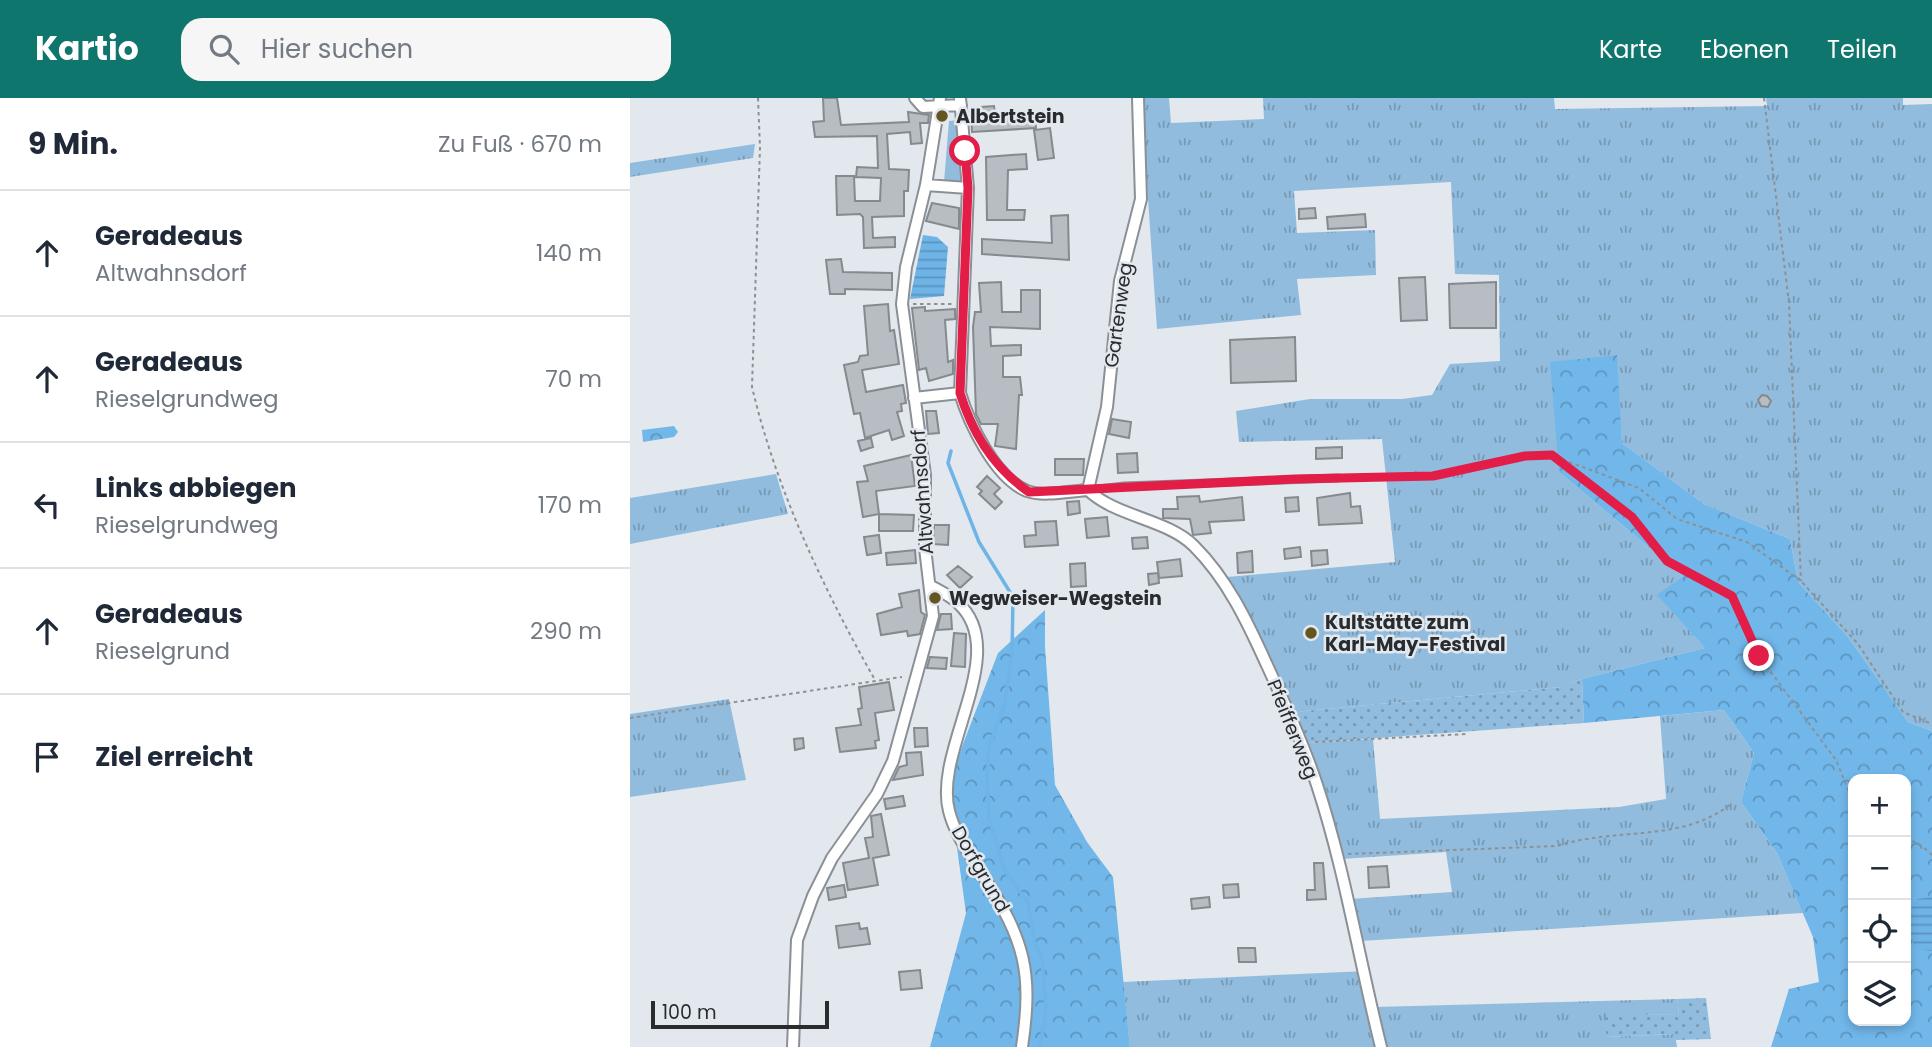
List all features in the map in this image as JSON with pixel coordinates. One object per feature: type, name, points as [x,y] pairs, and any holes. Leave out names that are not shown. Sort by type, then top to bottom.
[{"type":"street","points":[[915,98],[923,107],[940,102],[960,102],[968,188],[960,393],[969,421],[980,441],[1014,481],[1029,492],[1088,490]]},
{"type":"street","name":"Gartenweg","points":[[1088,490],[1107,407],[1120,281],[1141,199],[1138,98]]},
{"type":"street","name":"Altwahnsdorf","points":[[793,1047],[797,940],[813,896],[832,858],[877,794],[892,761],[933,616],[925,548],[925,475],[902,304],[906,267],[926,185],[940,102]]},
{"type":"street","points":[[926,185],[968,188]]},
{"type":"street","points":[[914,398],[960,393]]},
{"type":"street","name":"Pfeifferweg","points":[[1088,490],[1100,501],[1145,519],[1192,544],[1223,579],[1248,623],[1316,784],[1337,855],[1381,1047]]},
{"type":"street","name":"Dorfgrund","points":[[931,586],[958,602],[969,616],[976,637],[975,679],[951,751],[948,772],[949,811],[960,837],[1006,911],[1020,941],[1028,974],[1022,1047]]},
{"type":"lane","points":[[1088,490],[1124,485],[1338,478]]},
{"type":"path","points":[[758,98],[760,148],[752,387],[760,420],[796,522],[875,680]]},
{"type":"path","points":[[1765,98],[1789,303],[1801,580]]},
{"type":"path","points":[[902,304],[965,304]]},
{"type":"path","points":[[1552,455],[1632,517],[1667,561],[1732,596],[1759,656],[1836,760],[1848,790]]},
{"type":"path","points":[[1338,478],[1433,476],[1525,456],[1552,455],[1639,488],[1677,519],[1747,542],[1801,580],[1858,644],[1903,712],[1932,724]]},
{"type":"path","points":[[630,718],[916,676]]},
{"type":"path","points":[[1300,743],[1466,734]]},
{"type":"path","points":[[1337,855],[1557,846],[1585,837],[1677,829],[1712,820],[1731,804]]},
{"type":"path","points":[[1911,840],[1932,855]]},
{"type":"green space","points":[[1141,98],[1169,98],[1171,123],[1264,119],[1263,98],[1554,98],[1555,109],[1767,106],[1766,98],[1903,98],[1903,105],[1932,104],[1932,731],[1908,722],[1848,637],[1798,582],[1790,539],[1704,504],[1622,443],[1616,355],[1559,472],[1683,576],[1658,595],[1705,648],[1582,679],[1562,687],[1294,712],[1245,605],[1227,577],[1395,562],[1382,439],[1239,442],[1236,411],[1310,399],[1402,399],[1432,395],[1450,364],[1500,361],[1499,275],[1455,274],[1451,182],[1294,191],[1297,233],[1375,230],[1376,275],[1297,279],[1301,315],[1157,329]]},
{"type":"green space","points":[[959,120],[964,181],[944,182],[949,121]]},
{"type":"green space","points":[[755,144],[753,158],[630,177],[630,163]]},
{"type":"green space","points":[[1617,355],[1622,443],[1704,504],[1790,539],[1798,582],[1848,637],[1908,722],[1932,731],[1932,1047],[1771,1047],[1789,989],[1819,982],[1813,937],[1777,853],[1741,802],[1754,753],[1724,710],[1584,723],[1582,679],[1705,648],[1657,595],[1683,576],[1559,472],[1550,362]]},
{"type":"green space","points":[[674,426],[678,432],[674,437],[643,442],[642,430]]},
{"type":"green space","points":[[776,474],[788,514],[630,544],[630,498]]},
{"type":"green space","points":[[1045,610],[1045,647],[1055,785],[1087,842],[1113,877],[1130,1047],[930,1047],[966,913],[948,783],[998,653]]},
{"type":"green space","points":[[1582,679],[1584,723],[1307,743],[1294,712],[1561,687]]},
{"type":"green space","points":[[729,699],[746,780],[630,797],[630,714]]},
{"type":"green space","points":[[1724,710],[1754,753],[1741,802],[1777,853],[1803,913],[1361,941],[1350,899],[1452,892],[1446,852],[1342,859],[1307,743],[1373,739],[1380,819],[1619,807],[1666,799],[1660,716]]},
{"type":"green space","points":[[1367,971],[1375,1007],[1677,999],[1679,1014],[1606,1016],[1606,1037],[1675,1034],[1677,1047],[1130,1047],[1123,982]]},
{"type":"green space","points":[[1706,998],[1711,1039],[1676,1040],[1674,1034],[1606,1037],[1606,1015],[1679,1014],[1677,999]]},
{"type":"shaded area","points":[[923,235],[937,237],[948,247],[944,296],[910,299]]},
{"type":"shaded area","points":[[1932,897],[1932,951],[1915,949],[1911,936],[1911,910],[1917,899]]},
{"type":"building","points":[[823,98],[837,98],[841,125],[909,122],[908,112],[929,115],[928,123],[920,123],[922,143],[911,144],[910,132],[887,134],[889,169],[909,170],[908,191],[904,191],[904,216],[872,217],[873,238],[895,237],[895,247],[864,248],[863,217],[860,214],[837,215],[836,176],[854,176],[855,201],[880,201],[881,178],[856,177],[857,167],[878,168],[877,136],[815,137],[813,122],[824,121]]},
{"type":"building","points":[[994,106],[995,114],[1035,115],[1036,128],[972,132],[971,114],[982,113],[981,107]]},
{"type":"building","points":[[1050,128],[1054,158],[1038,160],[1034,130]]},
{"type":"building","points":[[1026,154],[1027,169],[1008,170],[1007,210],[1025,210],[1024,220],[987,220],[986,157]]},
{"type":"building","points":[[932,203],[959,208],[959,229],[926,221]]},
{"type":"building","points":[[1315,208],[1316,218],[1299,219],[1299,209]]},
{"type":"building","points":[[1365,214],[1366,227],[1328,229],[1327,217]]},
{"type":"building","points":[[1068,215],[1069,260],[982,254],[982,239],[1052,243],[1051,216]]},
{"type":"building","points":[[841,259],[843,272],[892,273],[892,290],[845,289],[845,294],[830,294],[826,260]]},
{"type":"building","points":[[1425,277],[1427,320],[1401,321],[1399,278]]},
{"type":"building","points":[[1001,282],[1002,312],[1021,312],[1021,290],[1040,290],[1040,329],[990,327],[991,346],[1021,345],[1021,355],[1003,356],[1003,377],[1020,377],[1022,395],[1019,395],[1016,449],[995,446],[998,424],[981,424],[976,414],[973,327],[975,312],[981,312],[979,283]]},
{"type":"building","points":[[1496,282],[1496,328],[1450,328],[1449,284]]},
{"type":"building","points":[[888,304],[890,331],[894,330],[899,364],[862,370],[866,392],[903,385],[906,403],[901,404],[902,411],[897,412],[904,436],[892,440],[889,430],[865,438],[860,413],[854,414],[844,365],[858,362],[860,356],[868,355],[864,306]]},
{"type":"building","points":[[925,307],[925,311],[955,309],[955,319],[945,320],[948,362],[953,360],[953,374],[929,381],[926,368],[919,370],[912,308]]},
{"type":"building","points":[[1295,337],[1296,381],[1231,383],[1230,340]]},
{"type":"building","points":[[1762,395],[1771,401],[1768,407],[1761,406],[1758,400]]},
{"type":"building","points":[[926,411],[936,411],[939,433],[928,434]]},
{"type":"building","points":[[1112,419],[1131,422],[1129,438],[1109,434]]},
{"type":"building","points":[[871,438],[873,447],[861,451],[858,441]]},
{"type":"building","points":[[1342,447],[1342,458],[1316,459],[1316,448]]},
{"type":"building","points":[[1137,453],[1138,472],[1118,473],[1117,454]]},
{"type":"building","points":[[911,455],[915,486],[876,491],[879,514],[863,517],[857,482],[868,481],[864,466]]},
{"type":"building","points":[[1055,459],[1084,459],[1083,475],[1055,475]]},
{"type":"building","points":[[987,476],[1000,488],[994,494],[1002,502],[995,509],[979,494],[982,491],[977,487]]},
{"type":"building","points":[[1350,493],[1351,507],[1360,506],[1362,523],[1319,525],[1317,498]]},
{"type":"building","points":[[1199,496],[1200,502],[1242,497],[1244,520],[1209,522],[1211,533],[1193,535],[1190,519],[1163,518],[1163,509],[1178,509],[1177,497]]},
{"type":"building","points":[[1298,497],[1299,511],[1286,512],[1285,498]]},
{"type":"building","points":[[1079,501],[1080,513],[1068,515],[1067,502]]},
{"type":"building","points":[[879,514],[914,515],[913,531],[879,531]]},
{"type":"building","points":[[1107,517],[1109,536],[1087,538],[1085,519]]},
{"type":"building","points":[[1056,521],[1058,545],[1025,547],[1024,536],[1036,535],[1035,522]]},
{"type":"building","points":[[934,525],[949,525],[948,545],[933,544]]},
{"type":"building","points":[[879,535],[881,553],[867,555],[864,537]]},
{"type":"building","points":[[1147,537],[1148,548],[1133,549],[1132,538]]},
{"type":"building","points":[[1300,547],[1301,557],[1285,559],[1284,549]]},
{"type":"building","points":[[915,550],[916,563],[887,565],[886,553]]},
{"type":"building","points":[[1327,550],[1328,564],[1312,566],[1311,551]]},
{"type":"building","points":[[1252,551],[1253,572],[1238,573],[1237,553]]},
{"type":"building","points":[[1180,559],[1182,576],[1159,578],[1157,562]]},
{"type":"building","points":[[1085,563],[1086,586],[1071,587],[1070,564]]},
{"type":"building","points":[[958,566],[972,577],[960,588],[947,575]]},
{"type":"building","points":[[1158,573],[1159,583],[1149,585],[1148,574]]},
{"type":"building","points":[[919,590],[921,612],[925,615],[920,634],[908,636],[907,631],[881,635],[877,614],[902,607],[899,594]]},
{"type":"building","points":[[941,614],[951,614],[952,629],[937,630]]},
{"type":"building","points":[[954,633],[966,634],[965,667],[951,666]]},
{"type":"building","points":[[930,657],[947,658],[946,669],[927,668]]},
{"type":"building","points":[[889,682],[894,710],[875,713],[879,740],[875,741],[876,748],[840,752],[836,728],[861,725],[858,709],[862,708],[859,687]]},
{"type":"building","points":[[914,728],[927,728],[928,746],[915,747]]},
{"type":"building","points":[[803,738],[804,748],[795,750],[794,739]]},
{"type":"building","points":[[921,752],[923,775],[893,780],[899,767],[907,765],[906,753]]},
{"type":"building","points":[[903,796],[905,806],[886,809],[884,799]]},
{"type":"building","points":[[881,814],[889,855],[873,858],[878,885],[848,890],[843,863],[869,858],[865,838],[873,837],[871,816]]},
{"type":"building","points":[[1314,863],[1323,863],[1326,899],[1307,900],[1307,890],[1315,890]]},
{"type":"building","points":[[1387,866],[1389,887],[1369,888],[1368,867]]},
{"type":"building","points":[[1238,884],[1239,897],[1224,898],[1223,885]]},
{"type":"building","points":[[844,885],[846,897],[829,900],[827,888]]},
{"type":"building","points":[[1209,897],[1210,907],[1192,909],[1191,899]]},
{"type":"building","points":[[859,923],[860,929],[867,928],[870,944],[839,948],[836,926]]},
{"type":"building","points":[[1238,948],[1255,948],[1256,962],[1239,962]]},
{"type":"building","points":[[920,970],[922,988],[901,990],[899,972]]},
{"type":"waterway","points":[[951,451],[948,463],[979,542],[1013,597],[1012,655],[1004,707],[989,746],[989,818],[1005,871],[1028,903],[1035,943],[1042,958],[1046,1011],[1040,1047]]},
{"type":"place","name":"Albertstein","points":[[942,116]]},
{"type":"place","name":"Wegweiser-Wegstein","points":[[935,598]]},
{"type":"place","name":"Kultstätte zum Karl-May-Festival","points":[[1311,633]]},
{"type":"route","points":[[965,151],[968,188],[960,393],[969,421],[980,441],[1014,481],[1029,492],[1088,490],[1124,485],[1433,476],[1525,456],[1552,455],[1632,517],[1667,561],[1732,596],[1759,656]]}]
